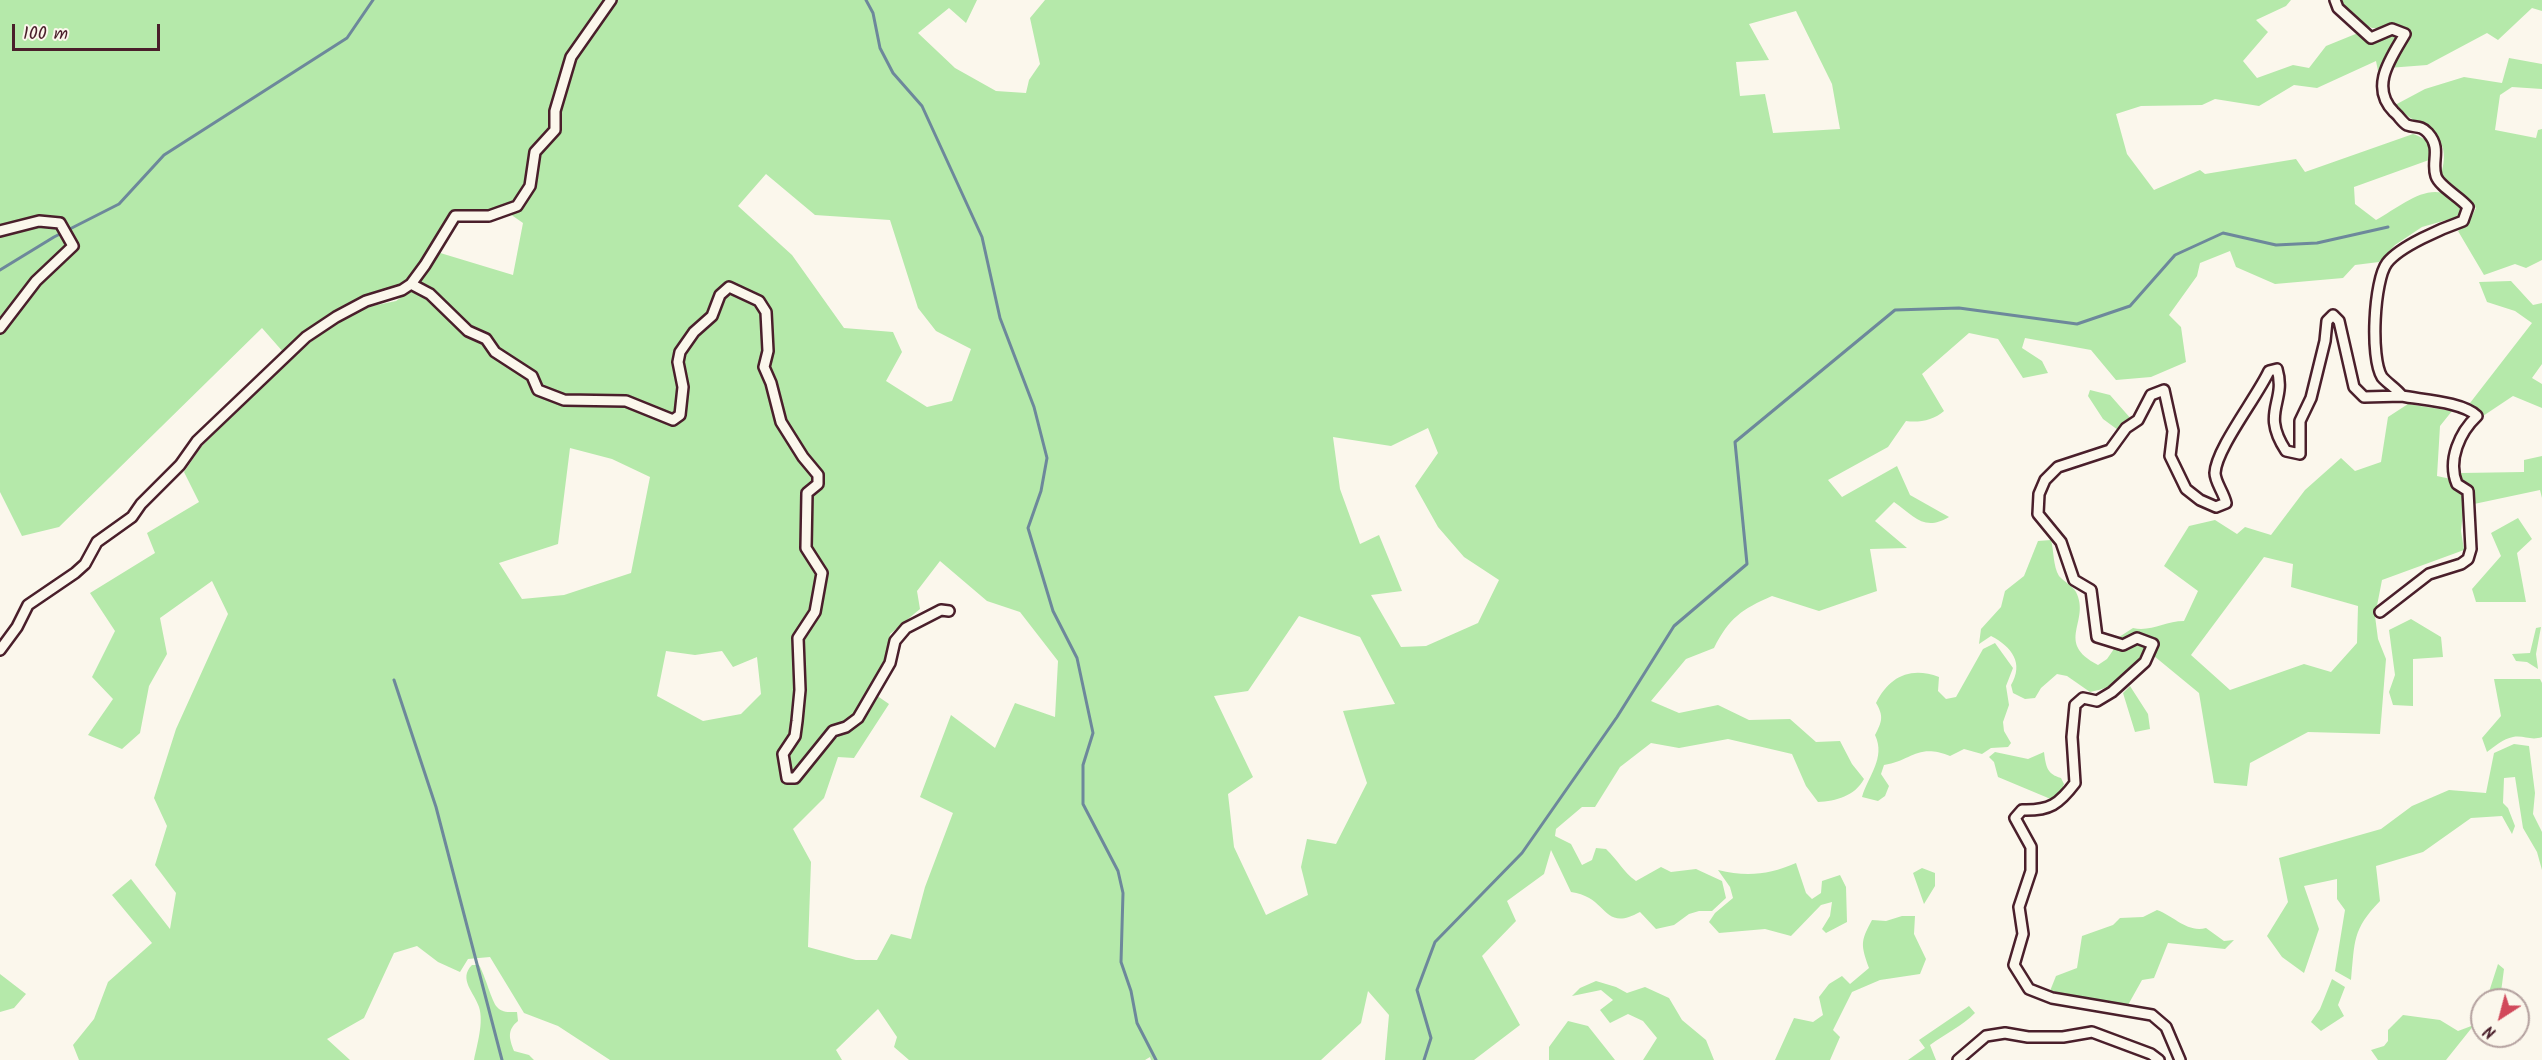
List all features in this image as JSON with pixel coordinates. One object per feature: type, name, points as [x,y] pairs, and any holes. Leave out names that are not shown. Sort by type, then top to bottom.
[{"type":"street","points":[[0,650],[17,627],[28,605],[85,564],[97,542],[132,517],[141,504],[180,465],[197,441],[306,337],[366,301],[402,290],[411,284],[426,265],[455,216],[489,216],[504,213],[517,206],[525,198],[530,186],[535,152],[555,130],[555,111],[571,57],[611,0]]},
{"type":"street","points":[[2335,0],[2338,8],[2372,38],[2392,29],[2405,34],[2384,70],[2382,92],[2390,108],[2407,125],[2419,126],[2428,133],[2437,154],[2436,176],[2442,186],[2458,195],[2468,207],[2463,221],[2434,232],[2405,250],[2388,262],[2380,276],[2375,324],[2378,362],[2382,376],[2402,396]]},
{"type":"street","points":[[0,231],[39,220],[60,223],[73,246],[36,281],[0,328]]},
{"type":"street","points":[[411,284],[430,294],[468,331],[486,339],[495,352],[532,376],[538,390],[543,393],[576,401],[626,402],[673,420],[680,415],[683,387],[678,362],[680,352],[694,332],[712,316],[720,295],[729,287],[745,293],[763,306],[766,312],[768,351],[764,367],[771,383],[781,422],[803,457],[818,475],[818,484],[807,493],[806,548],[822,573],[815,612],[798,638],[797,721],[795,736],[783,754],[787,778],[795,778],[833,731],[846,727],[858,718],[890,663],[894,641],[906,628],[941,610],[949,611]]},
{"type":"street","points":[[2180,1060],[2166,1027],[2152,1015],[2052,998],[2029,988],[2014,965],[2023,934],[2019,907],[2031,871],[2031,847],[2015,818],[2022,810],[2048,807],[2061,802],[2075,783],[2072,737],[2075,705],[2083,698],[2097,701],[2112,692],[2145,662],[2152,645],[2137,638],[2123,645],[2097,637],[2091,590],[2074,580],[2061,542],[2038,514],[2039,494],[2045,480],[2058,467],[2110,450],[2126,428],[2138,420],[2151,395],[2164,390],[2173,430],[2170,456],[2186,489],[2200,500],[2216,507],[2226,503],[2215,476],[2217,459],[2258,394],[2269,371],[2277,369],[2280,382],[2272,415],[2277,437],[2286,451],[2301,454],[2300,421],[2311,398],[2327,321],[2333,315],[2339,321],[2354,387],[2364,397],[2402,396],[2458,406],[2471,410],[2477,416],[2462,432],[2458,441],[2455,468],[2457,484],[2468,491],[2471,549],[2468,559],[2461,564],[2429,574],[2380,612]]},
{"type":"street","points":[[1958,1060],[1986,1036],[2004,1033],[2028,1037],[2063,1037],[2092,1032],[2151,1054],[2159,1060]]},
{"type":"green space","points":[[0,0],[606,0],[575,45],[567,61],[554,94],[552,131],[532,152],[526,186],[513,204],[489,213],[453,214],[408,283],[364,299],[284,353],[262,328],[59,527],[22,536],[0,492],[0,333],[40,281],[64,263],[77,247],[61,216],[40,216],[0,226]]},
{"type":"green space","points":[[616,0],[977,0],[966,23],[949,8],[918,33],[955,68],[996,91],[1026,93],[1029,80],[1040,64],[1030,18],[1045,0],[2291,0],[2286,6],[2256,20],[2268,32],[2243,61],[2257,78],[2293,65],[2309,68],[2326,46],[2358,33],[2371,42],[2392,32],[2400,35],[2382,65],[2379,76],[2376,61],[2317,88],[2294,85],[2259,106],[2215,99],[2202,105],[2141,106],[2116,114],[2127,154],[2154,190],[2200,170],[2205,174],[2296,159],[2305,172],[2413,134],[2428,143],[2431,151],[2429,160],[2354,187],[2355,204],[2376,220],[2409,200],[2431,192],[2442,193],[2452,198],[2462,208],[2457,217],[2422,227],[2395,245],[2379,262],[2355,265],[2343,278],[2275,284],[2236,267],[2230,251],[2200,263],[2197,276],[2169,315],[2181,327],[2186,362],[2151,377],[2116,380],[2091,350],[2025,338],[2022,348],[2042,361],[2048,373],[2023,378],[1998,339],[1969,333],[1922,374],[1944,411],[1926,420],[1906,421],[1888,447],[1828,480],[1842,497],[1897,466],[1910,495],[1949,517],[1926,523],[1894,502],[1875,521],[1907,548],[1870,549],[1877,591],[1819,611],[1772,596],[1737,616],[1725,629],[1714,648],[1686,659],[1651,701],[1679,713],[1718,705],[1749,720],[1790,719],[1816,742],[1840,741],[1852,764],[1864,779],[1860,785],[1856,790],[1844,796],[1818,802],[1806,786],[1792,754],[1728,739],[1679,748],[1651,743],[1620,767],[1595,807],[1582,807],[1556,829],[1555,836],[1571,844],[1582,865],[1592,860],[1596,848],[1606,849],[1636,881],[1661,867],[1671,872],[1696,869],[1722,881],[1726,898],[1712,911],[1689,914],[1674,925],[1656,929],[1640,912],[1628,917],[1611,916],[1592,900],[1571,892],[1551,850],[1544,874],[1507,901],[1516,921],[1482,956],[1520,1025],[1474,1060],[1385,1060],[1389,1015],[1368,991],[1361,1023],[1321,1060],[1151,1060],[1150,1057],[1145,1060],[909,1060],[894,1047],[897,1037],[878,1009],[836,1050],[842,1060],[610,1060],[558,1026],[524,1013],[490,957],[468,959],[460,972],[438,962],[417,946],[394,953],[364,1018],[327,1039],[350,1060],[79,1060],[73,1045],[94,1019],[108,982],[152,943],[112,895],[131,879],[170,929],[176,893],[155,865],[167,826],[154,798],[176,729],[228,614],[212,581],[160,618],[167,654],[149,686],[140,733],[122,749],[88,735],[113,699],[92,677],[115,631],[90,593],[155,553],[147,533],[199,502],[184,472],[201,447],[294,355],[324,332],[363,308],[396,301],[410,291],[427,298],[459,327],[486,343],[492,357],[529,378],[534,392],[565,403],[588,407],[624,407],[677,424],[685,416],[687,383],[682,357],[688,347],[709,326],[716,315],[718,304],[728,292],[755,304],[761,315],[763,350],[760,369],[775,405],[777,425],[800,459],[813,471],[814,482],[801,492],[805,509],[803,548],[818,575],[811,609],[826,572],[809,546],[812,493],[820,471],[783,420],[781,402],[767,365],[770,348],[758,296],[728,284],[709,316],[676,352],[680,390],[677,412],[673,415],[624,397],[564,397],[548,392],[416,284],[437,252],[513,275],[523,223],[510,214],[528,195],[537,153],[551,143],[558,131],[559,110],[568,86],[573,58]],"holes":[[[1796,11],[1832,84],[1840,129],[1773,133],[1765,94],[1740,96],[1736,62],[1769,60],[1749,24]],[[766,174],[815,215],[890,220],[918,308],[936,331],[971,349],[952,401],[927,407],[886,381],[902,352],[893,332],[844,328],[792,255],[738,206]],[[1428,428],[1438,453],[1415,486],[1438,527],[1464,557],[1499,580],[1478,623],[1426,646],[1401,647],[1371,595],[1402,591],[1379,535],[1360,544],[1340,489],[1333,437],[1391,446]],[[570,448],[612,459],[650,477],[631,573],[564,595],[522,599],[499,563],[558,544]],[[940,561],[987,601],[1020,612],[1058,661],[1055,717],[1015,703],[995,748],[951,715],[920,797],[953,813],[925,887],[911,939],[891,934],[877,960],[856,960],[808,947],[811,862],[793,829],[824,798],[838,757],[854,758],[889,704],[876,695],[862,719],[838,736],[797,782],[786,782],[779,756],[792,738],[797,676],[795,638],[810,611],[800,637],[799,736],[785,754],[789,776],[794,775],[855,716],[887,656],[890,634],[920,609],[917,591]],[[1299,616],[1360,637],[1395,704],[1343,711],[1367,783],[1336,844],[1307,839],[1301,867],[1308,895],[1266,915],[1234,847],[1228,794],[1253,777],[1214,696],[1248,691]],[[666,651],[695,655],[722,651],[733,667],[757,657],[761,694],[741,714],[703,721],[657,696]]]},
{"type":"green space","points":[[2340,0],[2542,0],[2542,11],[2532,8],[2498,40],[2487,33],[2427,65],[2388,68],[2406,40],[2392,28],[2372,28],[2358,21]]},
{"type":"green space","points":[[2509,58],[2542,64],[2542,89],[2512,87],[2500,95],[2495,130],[2536,138],[2538,130],[2542,129],[2542,260],[2526,268],[2515,264],[2484,275],[2458,231],[2468,224],[2476,208],[2441,175],[2444,160],[2443,148],[2439,139],[2395,105],[2425,89],[2464,77],[2502,83]]},
{"type":"green space","points":[[39,223],[58,226],[65,244],[56,258],[32,277],[0,321],[0,235]]},
{"type":"green space","points":[[2511,281],[2533,305],[2542,303],[2542,364],[2532,378],[2542,384],[2542,408],[2513,396],[2483,416],[2470,403],[2532,323],[2515,311],[2487,302],[2479,282]]},
{"type":"green space","points":[[2090,390],[2110,395],[2132,420],[2118,430],[2103,419],[2088,396]]},
{"type":"green space","points":[[2408,404],[2452,411],[2440,426],[2437,476],[2451,479],[2453,487],[2465,493],[2461,531],[2464,550],[2382,580],[2375,616],[2378,639],[2386,659],[2380,734],[2308,732],[2250,763],[2247,786],[2214,783],[2199,693],[2154,656],[2156,643],[2139,634],[2122,642],[2116,639],[2133,628],[2146,629],[2184,621],[2198,591],[2164,566],[2189,526],[2215,520],[2237,534],[2245,527],[2271,535],[2305,490],[2341,458],[2355,471],[2381,462],[2388,417]],"holes":[[[2264,557],[2293,564],[2291,587],[2358,606],[2357,643],[2331,672],[2304,664],[2230,690],[2191,655]]]},
{"type":"green space","points":[[2542,456],[2542,498],[2540,490],[2474,504],[2470,487],[2460,479],[2461,473],[2524,472],[2524,460]]},
{"type":"green space","points":[[2518,518],[2532,539],[2517,553],[2526,602],[2476,602],[2472,589],[2501,556],[2491,533]]},
{"type":"green space","points":[[2051,540],[2057,572],[2076,592],[2080,613],[2076,640],[2078,648],[2085,656],[2098,665],[2107,659],[2116,646],[2137,640],[2147,648],[2132,671],[2108,687],[2090,692],[2067,676],[2057,674],[2041,688],[2035,698],[2025,699],[2013,693],[2011,685],[2016,670],[2014,656],[2005,645],[1991,636],[1979,644],[1981,629],[2001,607],[2005,591],[2024,576],[2038,541]]},
{"type":"green space","points":[[2411,619],[2441,637],[2443,657],[2413,659],[2413,706],[2393,705],[2389,692],[2395,675],[2389,630]]},
{"type":"green space","points":[[2541,627],[2536,654],[2538,669],[2527,662],[2516,661],[2512,654],[2530,653],[2536,628]]},
{"type":"green space","points":[[1995,643],[2013,668],[2006,686],[2009,705],[2003,722],[2004,731],[2011,743],[2008,747],[1991,748],[1982,754],[1964,749],[1950,756],[1930,751],[1915,754],[1884,765],[1881,774],[1889,786],[1885,796],[1878,801],[1862,797],[1877,759],[1878,743],[1875,735],[1881,723],[1881,715],[1876,703],[1887,686],[1902,676],[1928,674],[1939,677],[1938,691],[1946,699],[1956,697],[1983,649]]},
{"type":"green space","points":[[2494,679],[2540,679],[2542,683],[2542,737],[2509,738],[2487,752],[2482,738],[2501,716]]},
{"type":"green space","points":[[2130,686],[2148,714],[2150,729],[2135,732],[2123,693]]},
{"type":"green space","points":[[2514,744],[2529,746],[2535,793],[2533,814],[2542,832],[2542,870],[2537,852],[2523,828],[2515,777],[2504,778],[2503,803],[2508,808],[2515,826],[2512,834],[2502,816],[2471,818],[2423,852],[2376,866],[2380,901],[2360,928],[2353,955],[2351,980],[2335,971],[2345,910],[2337,899],[2337,879],[2304,886],[2319,929],[2304,973],[2282,957],[2267,936],[2288,902],[2279,858],[2381,829],[2412,806],[2449,790],[2486,793],[2494,753]]},
{"type":"green space","points":[[1995,752],[2028,759],[2044,752],[2048,769],[2061,778],[2064,784],[2060,794],[2053,800],[1998,777],[1994,762],[1989,757]]},
{"type":"green space","points":[[1796,863],[1806,893],[1812,899],[1821,893],[1822,881],[1840,875],[1846,887],[1847,922],[1826,933],[1822,929],[1830,916],[1832,902],[1821,905],[1791,936],[1765,929],[1719,933],[1709,922],[1715,913],[1733,898],[1730,887],[1718,870],[1738,874],[1757,874]]},
{"type":"green space","points":[[1922,868],[1935,873],[1935,886],[1924,904],[1913,873]]},
{"type":"green space","points":[[2157,910],[2187,926],[2206,928],[2224,941],[2234,940],[2225,949],[2168,943],[2154,978],[2142,980],[2128,1005],[2050,991],[2056,976],[2077,968],[2082,936],[2113,925],[2120,918],[2143,917]]},
{"type":"green space","points":[[1902,916],[1915,916],[1914,934],[1926,959],[1920,974],[1880,980],[1852,992],[1833,1030],[1840,1037],[1830,1060],[1775,1060],[1794,1018],[1813,1022],[1823,1015],[1819,997],[1829,984],[1842,976],[1850,984],[1869,968],[1863,944],[1872,920],[1886,921]]},
{"type":"green space","points":[[2498,964],[2504,969],[2502,988],[2490,988]]},
{"type":"green space","points":[[472,965],[479,965],[497,1007],[504,1011],[517,1012],[518,1021],[510,1034],[512,1046],[514,1051],[529,1055],[534,1060],[474,1060],[481,1020],[479,1007],[468,986],[466,975]]},
{"type":"green space","points":[[0,974],[26,994],[14,1008],[0,1012]]},
{"type":"green space","points":[[2332,979],[2345,987],[2338,1005],[2344,1016],[2321,1031],[2311,1022],[2320,1009]]},
{"type":"green space","points":[[1596,981],[1627,993],[1645,987],[1669,998],[1682,1020],[1706,1040],[1714,1060],[1643,1060],[1657,1038],[1643,1021],[1628,1014],[1610,1023],[1600,1010],[1613,1000],[1601,990],[1572,996],[1580,988]]},
{"type":"green space","points":[[1969,1006],[1975,1013],[1930,1045],[1936,1060],[1908,1060],[1925,1048],[1919,1040]]},
{"type":"green space","points":[[2403,1015],[2440,1020],[2458,1031],[2470,1026],[2470,1030],[2446,1060],[2378,1060],[2371,1050],[2384,1046],[2388,1041],[2388,1030]]},
{"type":"green space","points":[[1568,1021],[1588,1026],[1615,1060],[1549,1060],[1549,1047]]},
{"type":"waterway","points":[[0,270],[54,237],[119,204],[164,155],[347,38],[373,0]]},
{"type":"waterway","points":[[866,0],[873,13],[880,48],[893,73],[922,106],[982,237],[1000,318],[1034,407],[1047,458],[1041,491],[1028,528],[1053,611],[1077,658],[1093,733],[1083,765],[1083,804],[1118,871],[1123,893],[1121,962],[1131,991],[1137,1023],[1156,1060]]},
{"type":"waterway","points":[[1424,1060],[1431,1038],[1417,990],[1435,942],[1522,853],[1617,717],[1674,626],[1747,564],[1735,442],[1895,310],[1959,308],[2077,324],[2130,306],[2175,255],[2223,233],[2276,245],[2317,243],[2388,227]]},
{"type":"waterway","points":[[394,680],[436,807],[502,1060]]}]
